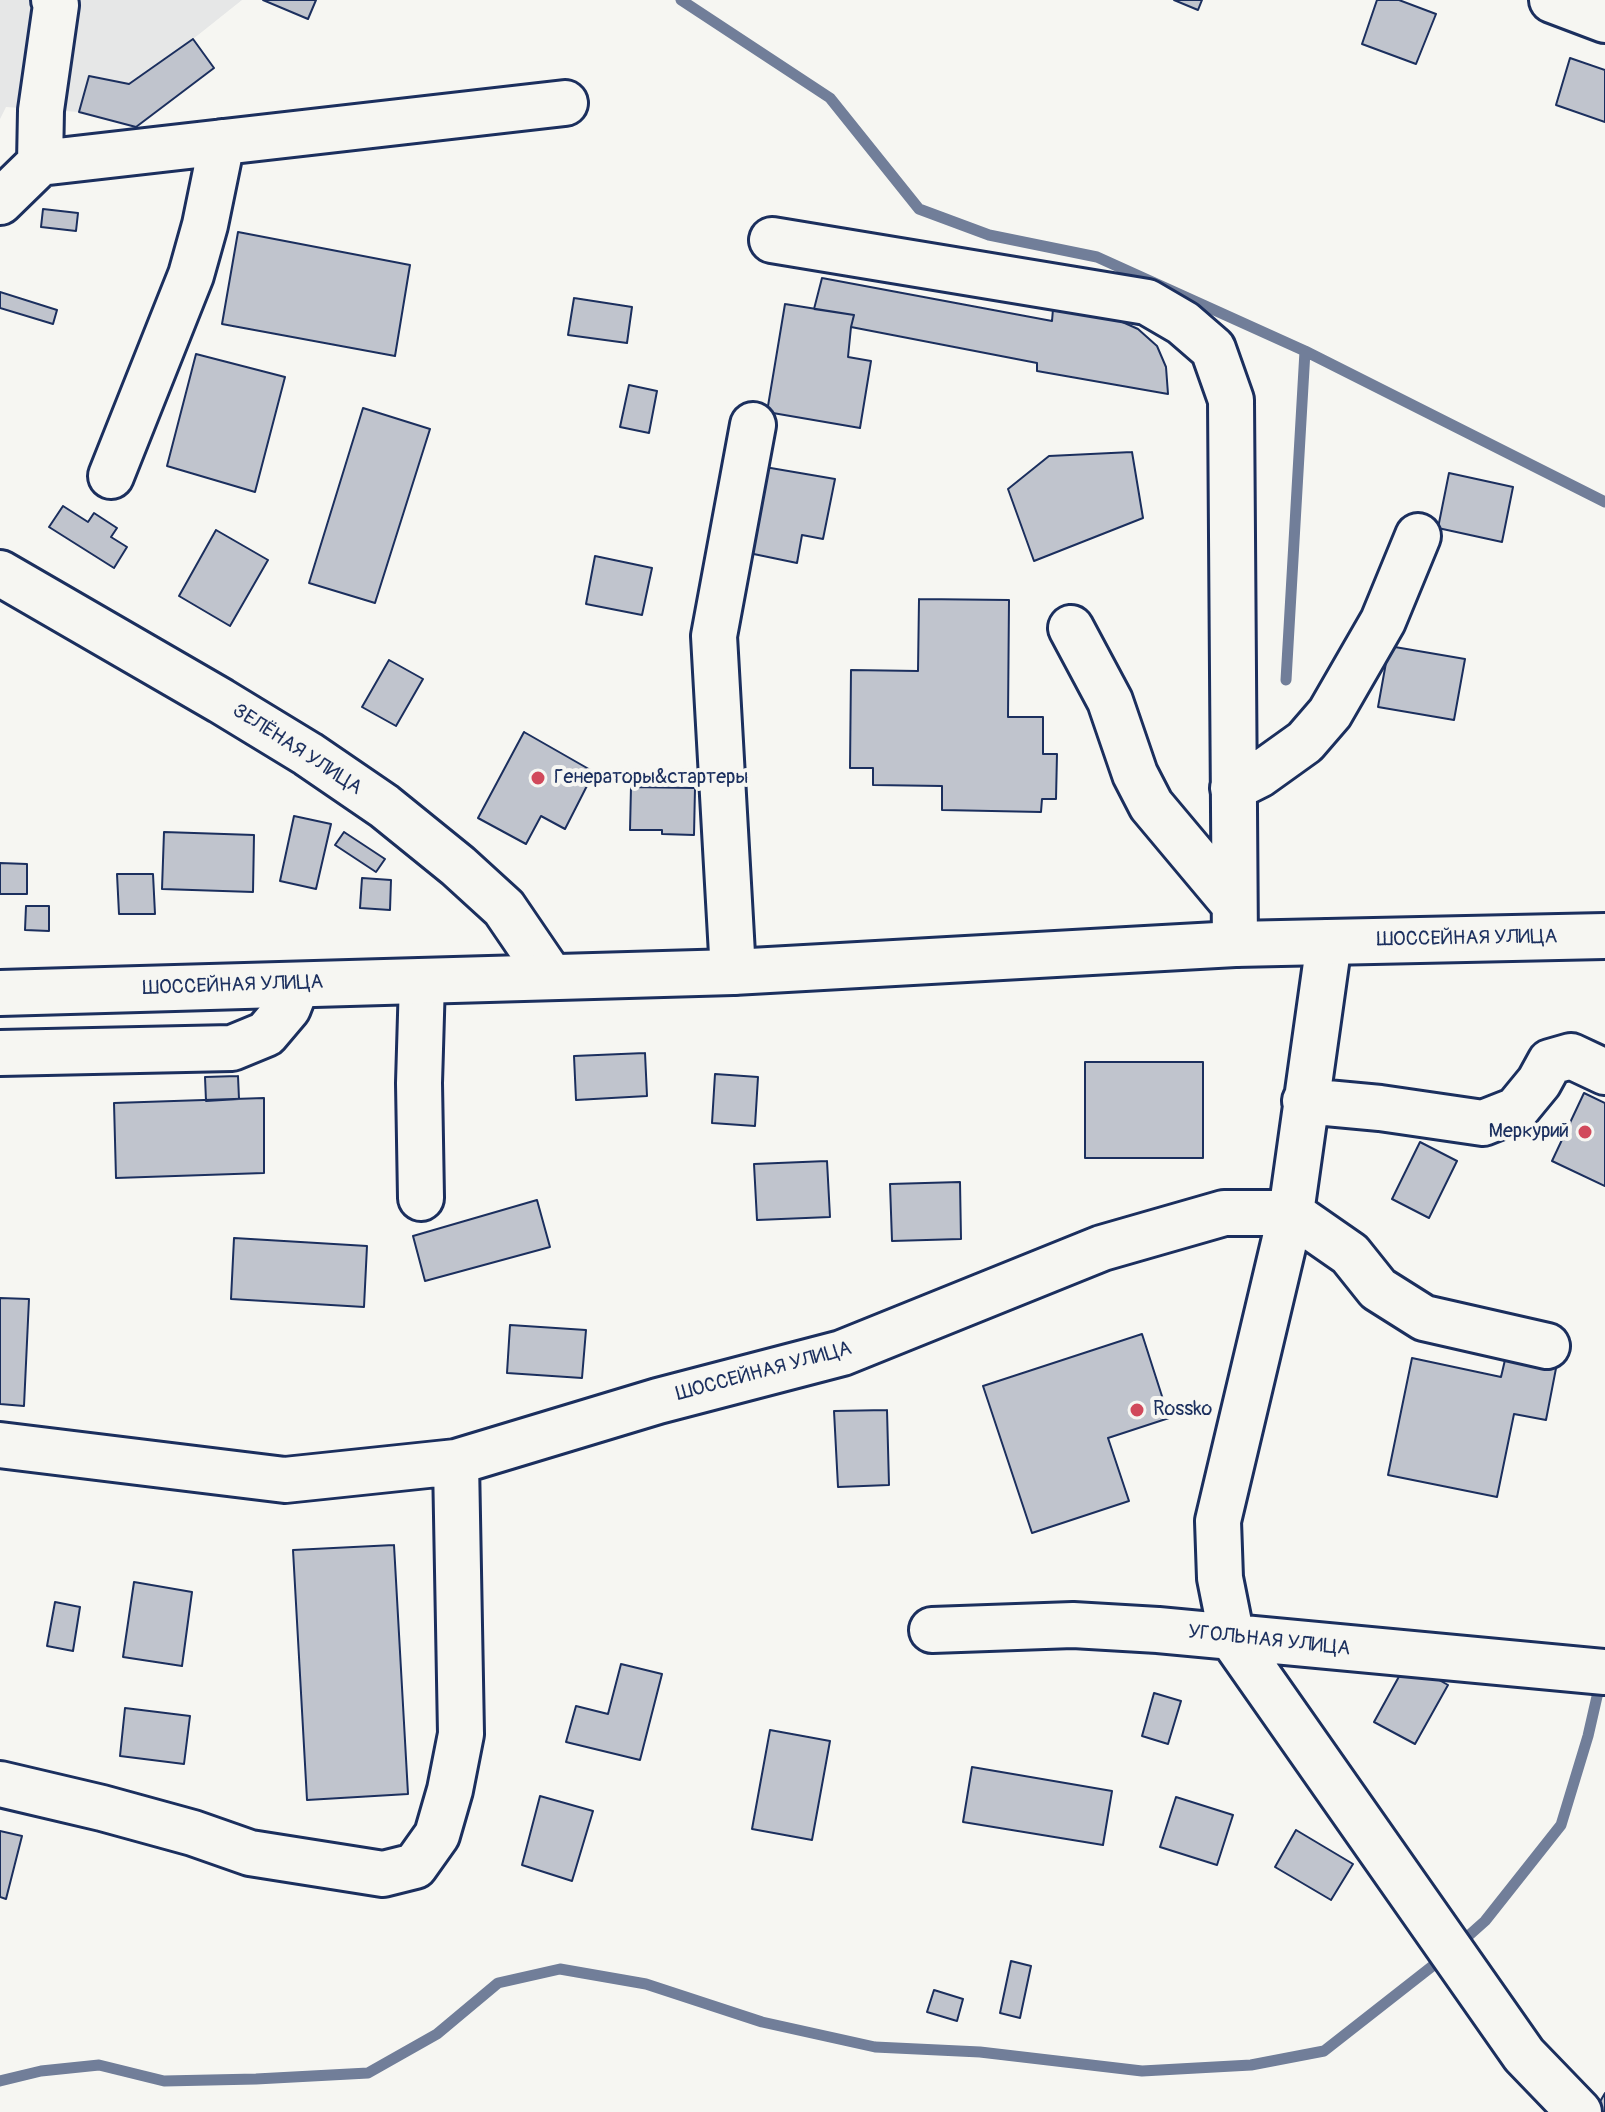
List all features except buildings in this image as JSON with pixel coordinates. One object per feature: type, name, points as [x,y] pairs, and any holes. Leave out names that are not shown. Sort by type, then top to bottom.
[{"type":"street","points":[[40,163],[41,110],[56,5],[54,0]]},
{"type":"street","points":[[1552,0],[1605,20]]},
{"type":"street","points":[[0,202],[40,163],[565,103]]},
{"type":"street","points":[[111,476],[191,275],[222,142]]},
{"type":"street","points":[[772,240],[1147,302],[1183,323],[1213,349],[1231,400],[1234,924]]},
{"type":"street","points":[[733,972],[714,636],[753,425]]},
{"type":"street","points":[[1233,788],[1259,775],[1305,742],[1330,713],[1383,621],[1418,536]]},
{"type":"street","name":"ЗЕЛЁНАЯ УЛИЦА","points":[[0,573],[221,701],[308,754],[384,806],[504,908],[551,977]]},
{"type":"street","points":[[1071,628],[1110,701],[1135,774],[1151,805],[1234,924]]},
{"type":"street","name":"ШОССЕЙНАЯ УЛИЦА","points":[[0,993],[733,972],[1234,924],[1329,942],[1605,936]]},
{"type":"street","points":[[1329,942],[1291,1213],[1218,1521],[1220,1578],[1232,1638],[1524,2055],[1579,2112]]},
{"type":"street","points":[[421,1198],[419,1083],[422,981]]},
{"type":"street","points":[[0,1053],[232,1048],[266,1034],[288,1008],[297,985]]},
{"type":"street","points":[[1305,1101],[1483,1123],[1516,1110],[1539,1082],[1550,1062],[1571,1056],[1605,1072]]},
{"type":"street","name":"ШОССЕЙНАЯ УЛИЦА","points":[[0,1445],[285,1480],[456,1462],[658,1401],[842,1353],[1102,1248],[1224,1213],[1291,1213]]},
{"type":"street","points":[[1291,1213],[1350,1254],[1378,1289],[1424,1318],[1547,1346]]},
{"type":"street","points":[[0,1784],[118,1812],[250,1853],[383,1874],[415,1866],[437,1835],[461,1734],[456,1462]]},
{"type":"street","name":"УГОЛЬНАЯ УЛИЦА","points":[[932,1630],[1073,1625],[1158,1630],[1591,1671]]},
{"type":"shaded area","points":[[0,0],[242,0],[129,84],[89,76],[79,112],[6,107],[0,119]]},
{"type":"waterway","points":[[681,0],[830,98],[919,209],[989,235],[1097,257],[1305,351],[1605,502]]},
{"type":"waterway","points":[[1286,680],[1305,351]]},
{"type":"waterway","points":[[1457,1946],[1485,1921],[1561,1825],[1588,1736],[1601,1679]]},
{"type":"waterway","points":[[0,2081],[41,2071],[99,2065],[164,2081],[368,2073],[437,2034],[498,1983],[560,1969],[646,1984],[762,2022],[875,2047],[980,2052],[1142,2071],[1251,2065],[1324,2051],[1444,1957]]},
{"type":"place","name":"Генераторы&стартеры","points":[[538,778]]},
{"type":"place","name":"Меркурий","points":[[1585,1132]]},
{"type":"place","name":"Rossko","points":[[1137,1410]]}]
